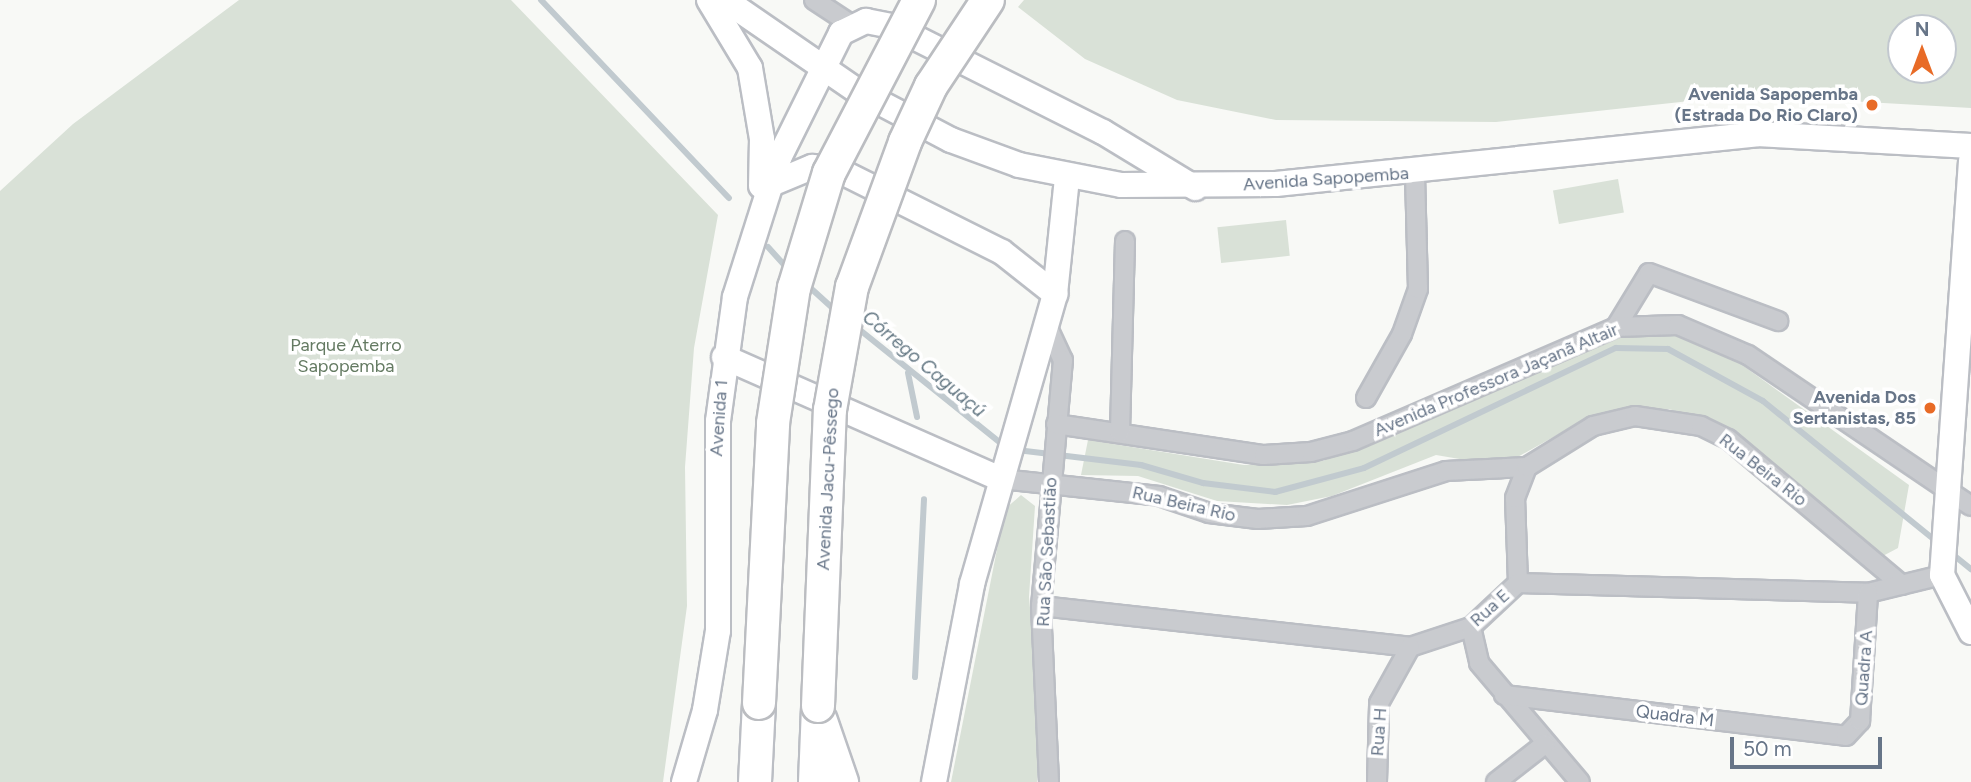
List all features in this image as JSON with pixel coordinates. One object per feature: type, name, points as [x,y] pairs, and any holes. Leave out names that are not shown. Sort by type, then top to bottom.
[{"type":"highway","points":[[755,782],[773,423],[794,288],[829,173],[919,0]]},
{"type":"highway","name":"Avenida Jacu-Pêssego","points":[[815,782],[830,410],[852,287],[905,142],[932,86],[988,0]]},
{"type":"highway","points":[[818,711],[838,755],[842,782]]},
{"type":"highway","points":[[745,782],[756,750]]},
{"type":"main road","points":[[709,0],[750,68],[762,139],[760,211]]},
{"type":"main road","name":"Avenida Sapopemba","points":[[724,0],[819,66],[951,140],[1067,177],[1195,188],[1415,173],[1757,134],[1971,146]]},
{"type":"main road","points":[[852,25],[892,26],[1103,132],[1195,188]]},
{"type":"main road","name":"Avenida 1","points":[[684,782],[719,631],[715,486],[724,357],[760,211],[769,185],[819,66],[852,25]]},
{"type":"main road","points":[[1967,621],[1942,568],[1944,486],[1962,396],[1971,161]]},
{"type":"main road","points":[[769,185],[812,167],[838,170],[1002,252],[1055,294]]},
{"type":"main road","points":[[933,782],[972,584],[1055,294],[1067,177]]},
{"type":"main road","points":[[724,357],[1003,472]]},
{"type":"street","points":[[814,0],[852,25]]},
{"type":"street","points":[[1366,398],[1402,334],[1418,289],[1415,173]]},
{"type":"street","points":[[1119,432],[1125,241]]},
{"type":"street","points":[[1616,327],[1648,273],[1778,321]]},
{"type":"street","name":"Avenida Professora Jaçanã Altair","points":[[1056,432],[1119,432],[1264,455],[1311,452],[1353,441],[1616,327],[1678,325],[1710,336],[1971,506]]},
{"type":"street","name":"Rua São Sebastião","points":[[1047,326],[1063,360],[1041,606],[1049,782]]},
{"type":"street","name":"Rua Beira Rio","points":[[1003,472],[1158,496],[1209,513],[1258,519],[1330,510],[1446,471],[1527,467],[1593,426],[1624,419],[1701,426],[1765,467],[1902,585]]},
{"type":"street","points":[[1518,583],[1515,498],[1527,467]]},
{"type":"street","name":"Rua E","points":[[1041,606],[1410,648],[1471,627],[1518,583],[1868,593],[1902,585],[1942,568]]},
{"type":"street","name":"Quadra A","points":[[1846,736],[1860,721],[1868,593]]},
{"type":"street","points":[[1471,627],[1475,656],[1504,695],[1580,782]]},
{"type":"street","name":"Rua H","points":[[1377,782],[1379,703],[1410,648]]},
{"type":"street","name":"Quadra M","points":[[1504,695],[1846,736]]},
{"type":"street","points":[[1496,782],[1545,744]]},
{"type":"green space","name":"Parque Aterro Sapopemba","points":[[239,0],[511,0],[718,215],[694,348],[685,467],[687,606],[663,782],[0,782],[0,191],[73,124]]},
{"type":"green space","points":[[1024,0],[1971,0],[1971,108],[1745,95],[1496,122],[1276,120],[1177,100],[1085,59],[1018,7]]},
{"type":"green space","points":[[1618,179],[1624,212],[1559,224],[1553,190]]},
{"type":"green space","points":[[1286,220],[1290,256],[1221,263],[1217,227]]},
{"type":"green space","points":[[1659,333],[1696,340],[1731,357],[1909,485],[1898,548],[1879,558],[1726,427],[1669,409],[1589,417],[1514,459],[1489,464],[1436,455],[1332,496],[1287,505],[1217,501],[1138,476],[1081,475],[1088,440],[1244,465],[1323,461],[1607,339]]},
{"type":"green space","points":[[1021,495],[1035,506],[1029,597],[1041,727],[1037,782],[951,782],[1005,509]]},
{"type":"waterway","name":"Córrego Caguaçú","points":[[541,0],[729,198]]},
{"type":"waterway","name":"Córrego Caguaçú","points":[[768,247],[788,269]]},
{"type":"waterway","name":"Córrego Caguaçú","points":[[805,283],[838,313]]},
{"type":"waterway","name":"Córrego Caguaçú","points":[[855,326],[1007,448]]},
{"type":"waterway","points":[[1017,450],[1141,465],[1203,483],[1275,492],[1364,468],[1616,348],[1668,349],[1763,401],[1937,542]]},
{"type":"waterway","points":[[908,373],[917,417]]},
{"type":"waterway","points":[[915,677],[924,499]]},
{"type":"waterway","points":[[1951,553],[1971,569]]},
{"type":"place","name":"Avenida Sapopemba (Estrada Do Rio Claro)","points":[[1872,105]]},
{"type":"place","name":"Avenida Dos Sertanistas, 85","points":[[1930,408]]}]
